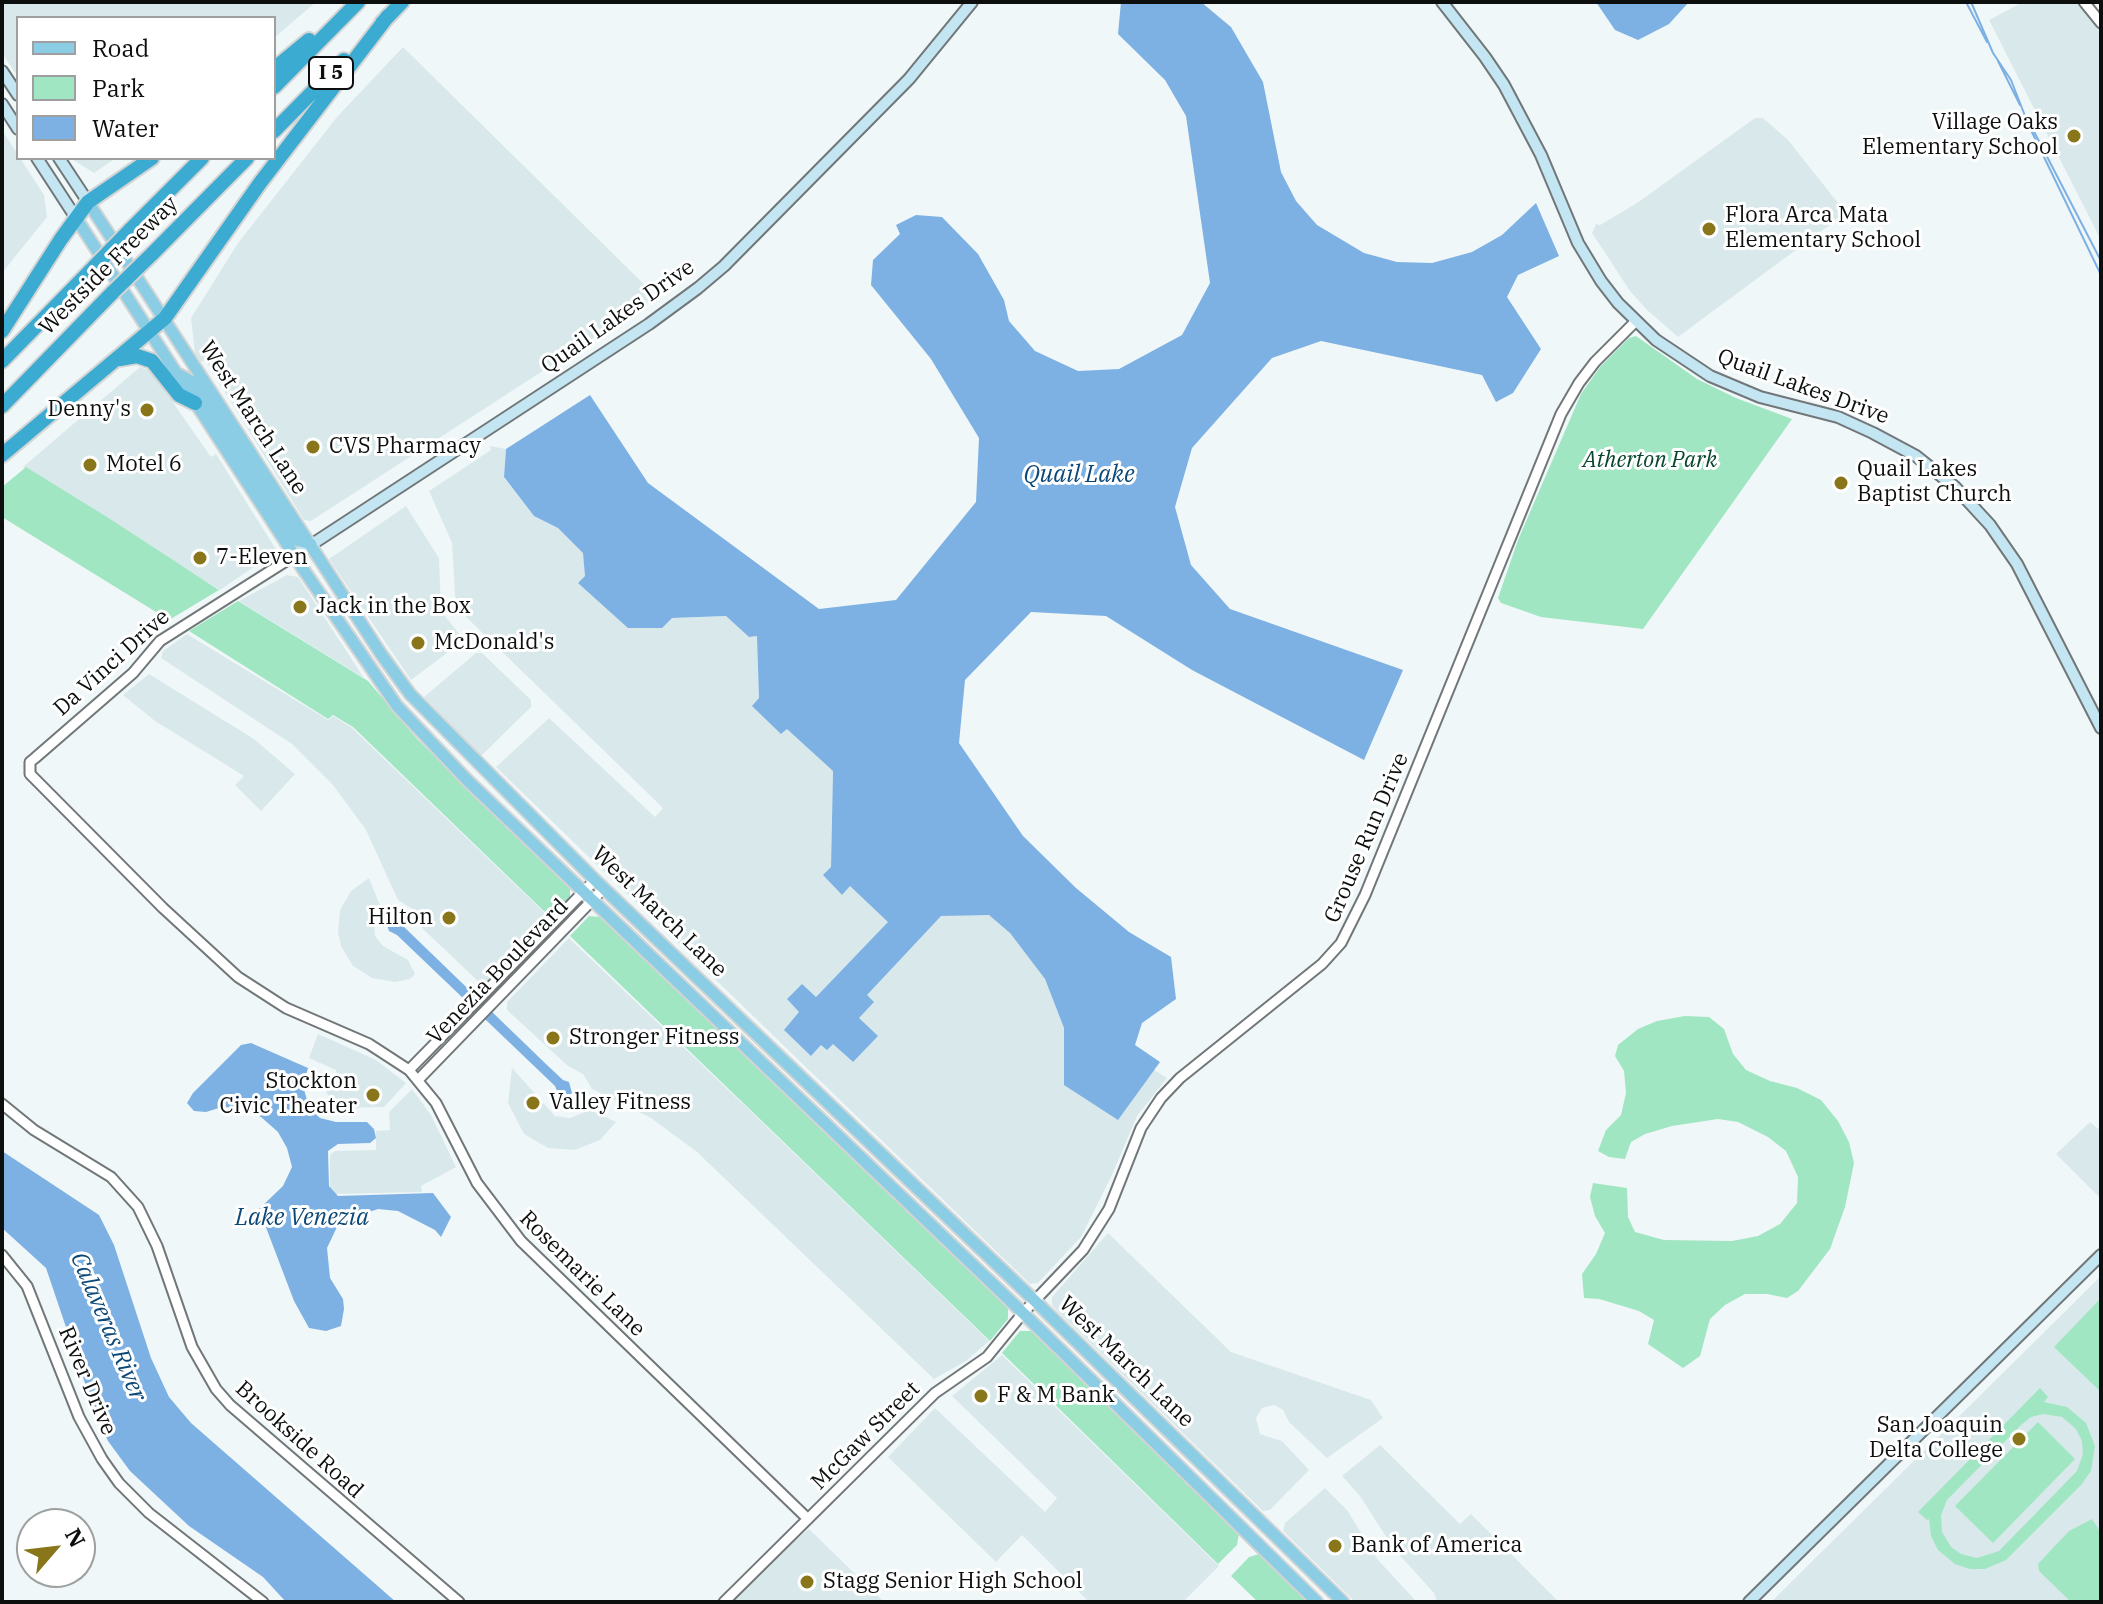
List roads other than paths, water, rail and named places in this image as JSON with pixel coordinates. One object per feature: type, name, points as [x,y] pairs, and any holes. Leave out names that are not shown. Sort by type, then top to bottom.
[{"type":"highway","name":"I 5","points":[[276,85],[358,2]]},
{"type":"highway","name":"I 5","points":[[276,129],[402,2]]},
{"type":"highway","points":[[2,455],[165,318],[251,195],[388,16]]},
{"type":"highway","points":[[276,67],[310,40],[331,30]]},
{"type":"highway","points":[[2,331],[88,202],[149,160]]},
{"type":"highway","name":"Westside Freeway","points":[[2,361],[200,160]]},
{"type":"highway","name":"Westside Freeway","points":[[2,406],[245,160]]},
{"type":"highway","points":[[116,361],[132,356],[152,361],[179,395],[195,403]]},
{"type":"main road","name":"Quail Lakes Drive","points":[[311,544],[649,324],[698,288],[724,266],[909,79],[972,2]]},
{"type":"main road","name":"Quail Lakes Drive","points":[[1442,2],[1504,85],[1541,155],[1586,256],[1610,292],[1636,321],[1680,358],[1710,376],[1760,397],[1838,417],[1916,456],[1955,487],[1979,511],[2017,564],[2101,728]]},
{"type":"main road","points":[[2,71],[16,92]]},
{"type":"main road","points":[[2,104],[16,126]]},
{"type":"main road","name":"West March Lane","points":[[38,160],[294,556],[397,706],[467,780],[1023,1313],[1317,1602]]},
{"type":"main road","name":"West March Lane","points":[[60,160],[410,694],[599,884],[1035,1301],[1343,1602]]},
{"type":"main road","points":[[175,372],[193,382],[296,540],[311,544]]},
{"type":"main road","name":"Da Vinci Drive","points":[[294,556],[311,544]]},
{"type":"main road","points":[[1749,1602],[2101,1255]]},
{"type":"street","points":[[2084,2],[2101,23]]},
{"type":"street","name":"Grouse Run Drive","points":[[1035,1301],[1096,1232],[1109,1209],[1141,1128],[1161,1098],[1180,1078],[1322,964],[1349,930],[1561,414],[1595,362],[1636,321]]},
{"type":"street","name":"Da Vinci Drive","points":[[29,768],[35,758],[133,673],[160,641],[294,556]]},
{"type":"street","name":"Rosemarie Lane","points":[[29,768],[33,780],[238,977],[286,1008],[383,1051],[409,1070],[436,1103],[477,1183],[521,1241],[808,1519]]},
{"type":"street","name":"Venezia Boulevard","points":[[418,1080],[493,1004],[599,884]]},
{"type":"street","name":"Venezia Boulevard","points":[[409,1070],[589,896]]},
{"type":"street","name":"Brookside Road","points":[[2,1104],[34,1130],[96,1166],[125,1190],[138,1207],[157,1246],[192,1347],[210,1379],[230,1405],[459,1602]]},
{"type":"street","name":"River Drive","points":[[2,1255],[27,1286],[79,1417],[119,1483],[149,1513],[263,1602]]},
{"type":"street","name":"McGaw Street","points":[[724,1602],[935,1393],[987,1357],[1035,1301]]},
{"type":"water","name":"Quail Lake","points":[[1121,2],[1201,2],[1231,27],[1263,82],[1281,172],[1296,201],[1317,225],[1364,253],[1397,262],[1432,263],[1472,252],[1502,235],[1536,203],[1559,256],[1518,275],[1507,297],[1541,349],[1513,393],[1496,402],[1482,375],[1321,341],[1272,358],[1192,448],[1175,507],[1191,565],[1230,609],[1403,670],[1364,760],[1192,670],[1106,616],[1031,612],[965,680],[959,743],[1023,836],[1076,888],[1129,932],[1171,957],[1176,999],[1142,1023],[1135,1045],[1160,1062],[1118,1120],[1064,1085],[1064,1028],[1045,979],[1010,933],[989,915],[941,916],[867,995],[874,1002],[859,1018],[878,1036],[853,1062],[833,1044],[827,1050],[821,1045],[811,1056],[784,1030],[799,1012],[787,999],[802,984],[816,997],[888,922],[850,886],[842,895],[823,875],[831,867],[833,771],[787,729],[781,734],[752,706],[759,698],[757,636],[749,637],[726,616],[672,618],[662,628],[628,628],[578,583],[585,576],[583,553],[558,528],[534,516],[504,477],[506,449],[590,395],[648,483],[819,609],[896,600],[976,502],[979,438],[931,359],[871,285],[873,260],[900,234],[896,225],[916,215],[942,217],[978,254],[1004,300],[1009,321],[1035,351],[1078,371],[1119,369],[1182,335],[1210,283],[1186,116],[1165,80],[1118,34]]},
{"type":"water","points":[[1596,2],[1689,2],[1669,24],[1638,40],[1615,30]]},
{"type":"water","points":[[392,918],[398,918],[547,1065],[569,1082],[572,1093],[566,1097],[559,1095],[555,1086],[397,935],[389,931],[387,925]]},
{"type":"water","name":"Lake Venezia","points":[[251,1043],[308,1068],[303,1086],[309,1107],[320,1118],[336,1122],[367,1122],[374,1129],[376,1138],[370,1143],[338,1144],[328,1151],[329,1186],[338,1196],[433,1193],[451,1217],[441,1237],[435,1230],[398,1211],[378,1209],[337,1227],[327,1248],[330,1278],[343,1299],[344,1309],[341,1326],[326,1331],[309,1328],[294,1301],[259,1209],[283,1186],[292,1167],[287,1148],[278,1132],[261,1117],[243,1108],[194,1111],[187,1103],[193,1093],[241,1045]]},
{"type":"water","name":"Calaveras River","points":[[2,1151],[99,1215],[114,1245],[151,1358],[169,1397],[191,1423],[396,1602],[286,1602],[263,1577],[189,1526],[130,1471],[108,1441],[93,1407],[46,1268],[2,1228]]},
{"type":"waterway","points":[[1966,2],[1987,42]]},
{"type":"waterway","points":[[1971,2],[1993,53],[2011,80],[2029,126],[2101,275]]},
{"type":"waterway","points":[[1998,61],[2020,105]]},
{"type":"waterway","points":[[2027,118],[2101,261]]},
{"type":"place","name":"Village Oaks Elementary School","points":[[2074,136]]},
{"type":"place","name":"Flora Arca Mata Elementary School","points":[[1709,229]]},
{"type":"place","name":"Denny's","points":[[147,410]]},
{"type":"place","name":"CVS Pharmacy","points":[[313,447]]},
{"type":"place","name":"Motel 6","points":[[90,465]]},
{"type":"place","name":"Quail Lakes Baptist Church","points":[[1841,483]]},
{"type":"place","name":"7-Eleven","points":[[200,558]]},
{"type":"place","name":"Jack in the Box","points":[[300,607]]},
{"type":"place","name":"McDonald's","points":[[418,643]]},
{"type":"place","name":"Hilton","points":[[449,918]]},
{"type":"place","name":"Stronger Fitness","points":[[553,1038]]},
{"type":"place","name":"Stockton Civic Theater","points":[[373,1095]]},
{"type":"place","name":"Valley Fitness","points":[[533,1103]]},
{"type":"place","name":"F & M Bank","points":[[981,1396]]},
{"type":"place","name":"San Joaquin Delta College","points":[[2019,1439]]},
{"type":"place","name":"Bank of America","points":[[1335,1546]]},
{"type":"place","name":"Stagg Senior High School","points":[[807,1582]]},
{"type":"park label","name":"Atherton Park","points":[[1650,461]]}]
